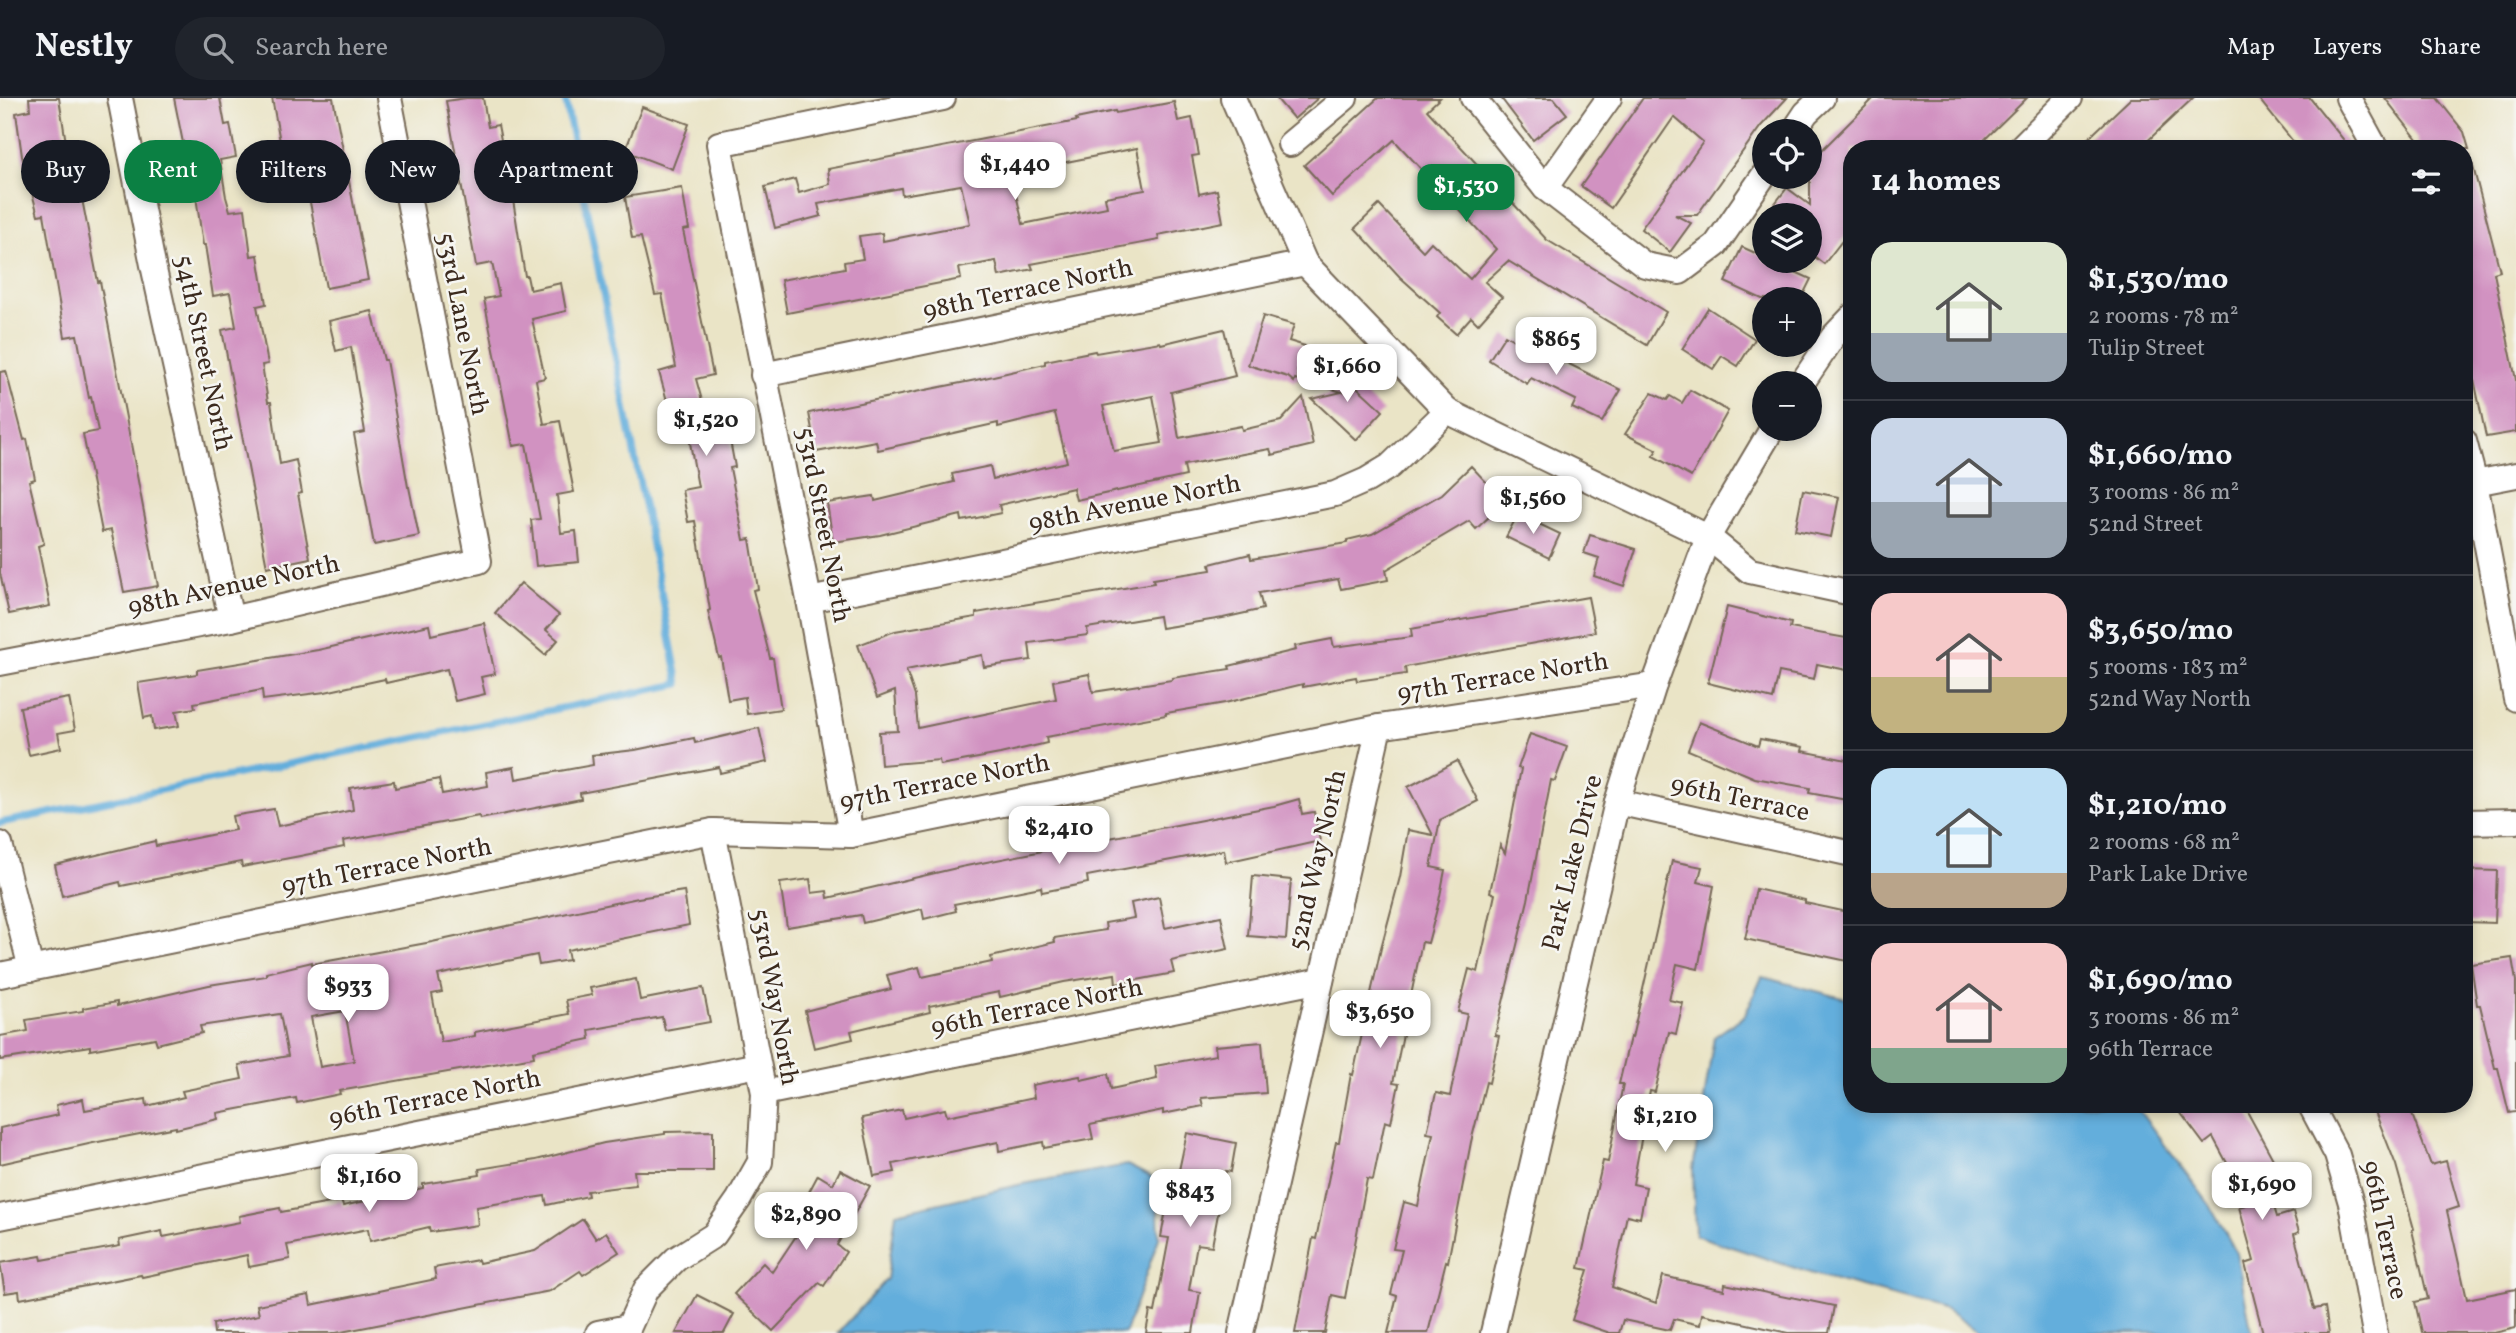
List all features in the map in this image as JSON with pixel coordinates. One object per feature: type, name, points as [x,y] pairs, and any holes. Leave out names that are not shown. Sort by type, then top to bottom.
[{"type":"street","name":"54th Street North","points":[[120,98],[153,265],[231,619]]},
{"type":"street","name":"53rd Lane North","points":[[389,98],[479,561]]},
{"type":"street","name":"53rd Street North","points":[[851,835],[809,600],[719,144],[943,98]]},
{"type":"street","points":[[1233,98],[1305,263],[1447,411],[1708,537],[1750,571],[1843,591]]},
{"type":"street","points":[[1290,144],[1346,98]]},
{"type":"street","points":[[1473,98],[1545,188],[1645,265],[1680,272],[1716,245],[1754,189]]},
{"type":"street","points":[[1545,188],[1609,98]]},
{"type":"street","points":[[1802,119],[1822,98]]},
{"type":"street","points":[[2348,98],[2371,140]]},
{"type":"street","points":[[2027,140],[2064,100]]},
{"type":"street","name":"98th Terrace North","points":[[763,375],[1305,263]]},
{"type":"street","points":[[1810,371],[1843,326]]},
{"type":"street","name":"98th Avenue North","points":[[809,600],[1335,494],[1390,466],[1447,411]]},
{"type":"street","name":"Park Lake Drive","points":[[1493,1333],[1616,803],[1654,685],[1708,537],[1765,441]]},
{"type":"street","points":[[2473,481],[2516,475]]},
{"type":"street","points":[[2473,495],[2516,699]]},
{"type":"street","name":"98th Avenue North","points":[[0,663],[231,619],[479,561]]},
{"type":"street","name":"97th Terrace North","points":[[0,975],[713,831],[851,835],[1379,727],[1654,685]]},
{"type":"street","name":"52nd Way North","points":[[1241,1333],[1379,727]]},
{"type":"street","name":"96th Terrace","points":[[1616,803],[1843,852]]},
{"type":"street","points":[[2473,822],[2516,821]]},
{"type":"street","name":"53rd Way North","points":[[627,1330],[646,1289],[676,1259],[714,1235],[760,1162],[764,1093],[713,831]]},
{"type":"street","points":[[1,847],[31,970]]},
{"type":"street","name":"96th Terrace North","points":[[764,1093],[1321,980]]},
{"type":"street","name":"96th Terrace North","points":[[0,1217],[758,1065]]},
{"type":"street","name":"96th Terrace","points":[[2315,1113],[2337,1155],[2351,1203],[2375,1333]]},
{"type":"street","points":[[598,1333],[627,1330]]},
{"type":"water","points":[[1762,977],[1843,998],[1843,1113],[2141,1113],[2210,1205],[2236,1252],[2252,1333],[1979,1333],[1947,1310],[1813,1274],[1695,1235],[1693,1169],[1714,1037],[1745,1015]]},
{"type":"water","points":[[1127,1165],[1157,1180],[1159,1238],[1125,1333],[838,1333],[887,1279],[896,1213],[1018,1185]]},
{"type":"building","points":[[29,98],[59,98],[66,140],[21,140],[21,149],[16,113],[30,110]]},
{"type":"building","points":[[174,98],[220,98],[225,125],[230,124],[236,157],[222,160],[222,140],[182,140]]},
{"type":"building","points":[[272,98],[333,98],[341,140],[280,140]]},
{"type":"building","points":[[483,98],[488,127],[498,125],[501,140],[474,140],[474,203],[513,203],[525,276],[530,290],[561,283],[566,311],[532,319],[545,378],[536,380],[544,424],[560,421],[574,492],[557,495],[561,533],[576,531],[579,562],[536,566],[531,520],[540,519],[526,444],[513,446],[484,299],[499,296],[492,263],[476,266],[460,178],[460,140],[453,140],[446,101]]},
{"type":"building","points":[[1276,98],[1318,98],[1294,119]]},
{"type":"building","points":[[1378,98],[1440,98],[1427,110],[1547,240],[1666,312],[1647,345],[1508,261],[1485,282],[1502,297],[1478,324],[1471,317],[1456,334],[1437,317],[1440,313],[1400,277],[1355,228],[1379,205],[1423,251],[1431,242],[1470,279],[1496,249],[1394,140],[1332,196],[1304,165]]},
{"type":"building","points":[[1501,98],[1554,98],[1567,114],[1533,140]]},
{"type":"building","points":[[1643,98],[1787,98],[1768,119],[1752,119],[1752,139],[1697,215],[1675,215],[1691,223],[1670,252],[1641,229],[1703,142],[1674,117],[1611,208],[1581,186]]},
{"type":"building","points":[[1874,98],[2027,98],[1984,140],[1843,140],[1843,240],[1824,264],[1822,203],[1810,203],[1810,189],[1822,189],[1822,150]]},
{"type":"building","points":[[2131,98],[2193,98],[2149,140],[2087,140]]},
{"type":"building","points":[[2258,98],[2310,98],[2344,140],[2292,140]]},
{"type":"building","points":[[2385,98],[2437,98],[2464,132],[2466,140],[2417,139]]},
{"type":"building","points":[[1174,102],[1178,121],[1192,118],[1199,155],[1192,156],[1199,194],[1217,190],[1223,222],[1158,235],[1159,240],[1031,264],[1033,269],[999,276],[996,261],[959,268],[961,279],[787,313],[781,280],[845,268],[844,262],[863,259],[859,236],[882,233],[883,241],[970,224],[961,185],[902,195],[901,188],[818,204],[821,216],[775,228],[765,187],[795,179],[799,193],[830,184],[828,169],[1077,121],[1076,119],[1115,111],[1116,113]],"holes":[[[1137,148],[1145,190],[1105,197],[1107,207],[1023,224],[1011,173]]]},
{"type":"building","points":[[642,107],[689,124],[672,169],[638,156],[638,140],[629,140]]},
{"type":"building","points":[[2473,167],[2500,271],[2494,273],[2516,380],[2516,432],[2486,437],[2473,374]]},
{"type":"building","points":[[222,172],[230,211],[245,209],[251,256],[258,255],[266,304],[257,306],[268,364],[262,365],[268,402],[271,402],[280,464],[296,460],[302,493],[298,494],[310,558],[267,567],[222,330],[236,327],[230,293],[213,296],[197,203],[222,203]]},
{"type":"building","points":[[682,188],[689,229],[683,230],[713,375],[696,379],[708,422],[726,419],[735,467],[730,468],[744,540],[750,539],[758,589],[753,590],[770,658],[773,658],[781,709],[747,714],[745,697],[728,700],[721,657],[719,658],[708,611],[710,610],[695,521],[688,522],[682,490],[698,487],[685,415],[672,419],[659,372],[676,367],[662,294],[655,295],[641,237],[632,238],[626,203],[638,203],[638,195]]},
{"type":"building","points":[[1788,189],[1807,203],[1775,203]]},
{"type":"building","points":[[351,192],[368,280],[326,288],[310,203],[351,203]]},
{"type":"building","points":[[35,203],[83,203],[158,586],[124,592],[111,530],[102,532],[83,434],[98,431],[77,335],[65,337],[44,214],[38,215]]},
{"type":"building","points":[[1742,247],[1752,252],[1752,273],[1798,273],[1811,279],[1807,287],[1752,287],[1752,294],[1725,282]]},
{"type":"building","points":[[1708,308],[1752,337],[1752,344],[1738,366],[1722,356],[1713,369],[1682,349]]},
{"type":"building","points":[[372,311],[386,360],[419,536],[374,545],[354,434],[365,432],[351,347],[336,351],[329,321]]},
{"type":"building","points":[[1263,316],[1294,325],[1289,341],[1305,346],[1297,371],[1299,380],[1295,379],[1294,382],[1288,377],[1248,365]]},
{"type":"building","points":[[1224,329],[1235,376],[1171,392],[1179,438],[1241,426],[1242,430],[1281,421],[1303,397],[1313,445],[1272,455],[1270,449],[1184,465],[1186,476],[1076,500],[1073,488],[999,505],[1001,513],[962,521],[961,515],[880,535],[833,542],[827,503],[874,496],[875,501],[954,482],[952,474],[990,466],[993,479],[1067,462],[1055,413],[878,450],[876,441],[816,452],[809,413],[976,380],[1045,364],[1045,361],[1095,351],[1161,344]],"holes":[[[1153,396],[1162,443],[1114,451],[1103,406]]]},
{"type":"building","points":[[1505,335],[1517,342],[1519,339],[1621,390],[1602,422],[1572,408],[1576,400],[1531,378],[1527,384],[1489,360]]},
{"type":"building","points":[[1333,365],[1383,411],[1356,440],[1312,399],[1342,392],[1315,384]]},
{"type":"building","points":[[6,371],[24,440],[27,439],[35,479],[29,481],[44,544],[38,546],[50,606],[9,614],[0,573],[0,372]]},
{"type":"building","points":[[1690,390],[1728,411],[1691,477],[1653,456],[1657,450],[1625,434],[1652,393],[1667,400],[1670,396],[1682,403]]},
{"type":"building","points":[[1471,466],[1505,502],[1476,529],[1469,521],[1386,570],[1388,580],[1341,589],[1338,579],[1259,593],[1263,609],[1161,628],[1159,616],[1087,628],[1088,635],[1029,643],[1031,660],[984,667],[982,655],[906,670],[915,696],[918,728],[1056,699],[1053,681],[1089,674],[1093,692],[1172,680],[1230,669],[1229,666],[1296,650],[1295,646],[1332,639],[1334,647],[1412,637],[1411,629],[1588,597],[1595,632],[1405,667],[1406,674],[1357,681],[1356,677],[1303,687],[1303,684],[1225,703],[1046,737],[1047,743],[1000,754],[940,765],[939,760],[881,765],[879,732],[898,731],[895,691],[877,698],[858,645],[895,631],[976,617],[976,613],[1154,583],[1153,579],[1211,570],[1210,564],[1250,554],[1251,559],[1347,543],[1347,540],[1372,534],[1442,494]]},
{"type":"building","points":[[1803,490],[1839,497],[1831,537],[1795,530]]},
{"type":"building","points":[[1518,514],[1560,534],[1549,558],[1506,537]]},
{"type":"building","points":[[1590,535],[1636,549],[1624,586],[1594,576],[1599,558],[1584,553]]},
{"type":"building","points":[[521,583],[559,615],[546,630],[558,640],[545,655],[495,613]]},
{"type":"building","points":[[1727,607],[1791,623],[1790,628],[1843,637],[1843,669],[1817,664],[1814,679],[1779,672],[1773,699],[1708,683]]},
{"type":"building","points":[[484,623],[495,674],[481,677],[485,694],[455,701],[447,669],[386,683],[385,679],[325,692],[263,700],[262,690],[194,703],[195,708],[176,711],[179,726],[154,730],[152,716],[144,718],[138,683],[197,674],[197,670],[318,650],[429,625],[431,635]]},
{"type":"building","points":[[69,698],[75,730],[58,733],[61,748],[29,755],[20,707]]},
{"type":"building","points":[[1699,722],[1758,746],[1760,739],[1803,747],[1802,751],[1843,759],[1843,799],[1809,793],[1810,788],[1755,778],[1688,750]]},
{"type":"building","points":[[759,728],[767,762],[720,773],[719,767],[580,793],[581,799],[480,819],[479,816],[343,841],[344,847],[300,856],[242,867],[241,862],[121,886],[120,882],[62,896],[55,865],[155,841],[156,846],[235,830],[232,816],[274,809],[278,826],[353,810],[350,788],[394,781],[395,788],[439,779],[442,794],[488,786],[486,772],[514,767],[516,779],[593,765],[592,755],[635,750],[694,738],[695,743]]},
{"type":"building","points":[[1530,734],[1567,747],[1555,781],[1551,780],[1528,900],[1495,1035],[1499,1036],[1489,1083],[1486,1082],[1471,1142],[1448,1262],[1446,1261],[1428,1333],[1388,1333],[1397,1296],[1391,1294],[1402,1250],[1393,1249],[1404,1202],[1418,1206],[1433,1134],[1427,1133],[1436,1093],[1450,1096],[1467,1014],[1458,1012],[1469,969],[1478,972],[1495,894],[1490,892],[1500,845],[1505,853],[1521,769],[1518,768]]},
{"type":"building","points":[[1457,761],[1478,801],[1440,820],[1431,867],[1445,870],[1439,901],[1428,943],[1422,942],[1393,1083],[1399,1084],[1391,1123],[1385,1121],[1373,1180],[1367,1179],[1345,1298],[1332,1295],[1325,1333],[1295,1333],[1313,1238],[1316,1239],[1336,1142],[1339,1142],[1351,1074],[1353,1075],[1400,877],[1408,830],[1433,835],[1408,787]]},
{"type":"building","points":[[1299,799],[1302,814],[1314,812],[1320,841],[1226,862],[1224,850],[1087,876],[1088,883],[1042,892],[1041,887],[954,904],[956,911],[924,919],[922,909],[863,923],[861,915],[787,927],[780,883],[810,879],[812,893],[827,891],[828,898],[961,867]]},
{"type":"building","points":[[1672,861],[1702,867],[1698,882],[1714,886],[1698,969],[1677,964],[1669,1000],[1683,1003],[1676,1034],[1669,1032],[1655,1092],[1650,1091],[1633,1184],[1646,1187],[1640,1218],[1627,1215],[1612,1287],[1656,1303],[1663,1276],[1724,1290],[1725,1284],[1834,1306],[1829,1333],[1788,1333],[1702,1314],[1700,1325],[1674,1319],[1670,1330],[1623,1320],[1619,1333],[1610,1333],[1572,1320],[1588,1270],[1579,1268],[1603,1161],[1608,1162],[1623,1084],[1619,1084]]},
{"type":"building","points":[[2473,870],[2497,871],[2495,923],[2473,922]]},
{"type":"building","points":[[1253,876],[1291,880],[1286,939],[1248,936]]},
{"type":"building","points":[[1756,889],[1843,911],[1843,960],[1745,939]]},
{"type":"building","points":[[684,891],[689,925],[567,950],[569,960],[539,965],[537,955],[438,975],[442,992],[432,994],[441,1042],[475,1036],[475,1032],[569,1014],[566,1000],[592,995],[590,988],[636,979],[640,1000],[703,988],[710,1022],[665,1030],[662,1017],[589,1030],[590,1039],[533,1051],[534,1057],[339,1091],[340,1094],[297,1103],[296,1098],[217,1113],[218,1119],[176,1129],[93,1143],[0,1164],[0,1128],[58,1115],[56,1105],[83,1099],[85,1110],[146,1099],[147,1106],[184,1097],[182,1091],[242,1079],[239,1065],[288,1056],[280,1014],[200,1026],[202,1033],[157,1044],[155,1038],[90,1050],[90,1046],[0,1060],[0,1036],[28,1031],[26,1020],[83,1011],[83,1008],[117,1002],[117,1006],[209,985],[266,976],[266,973],[312,962],[432,942],[638,898]],"holes":[[[345,1011],[354,1061],[320,1067],[311,1017]]]},
{"type":"building","points":[[1159,897],[1165,928],[1221,916],[1228,949],[1171,961],[1174,973],[1116,984],[1115,974],[1064,982],[1000,997],[999,992],[929,1006],[930,1012],[851,1031],[853,1039],[814,1048],[805,1011],[891,989],[887,975],[919,967],[922,977],[992,962],[991,957],[1055,942],[1054,938],[1106,930],[1105,923],[1134,918],[1131,903]]},
{"type":"building","points":[[2512,958],[2516,981],[2516,1112],[2509,1113],[2498,1068],[2495,1068],[2480,1005],[2477,1005],[2473,964]]},
{"type":"building","points":[[1262,1042],[1266,1093],[1201,1098],[1203,1106],[1163,1114],[1163,1110],[1090,1125],[1093,1139],[1044,1148],[1043,1142],[999,1151],[998,1142],[893,1164],[895,1172],[874,1176],[862,1118],[902,1110],[904,1118],[945,1109],[947,1116],[1034,1098],[1032,1085],[1080,1076],[1081,1080],[1108,1074],[1111,1089],[1157,1079],[1155,1066],[1216,1055],[1215,1046]]},
{"type":"building","points":[[2181,1113],[2248,1113],[2280,1172],[2266,1179],[2277,1217],[2293,1212],[2299,1232],[2294,1234],[2314,1309],[2325,1307],[2329,1333],[2263,1333],[2245,1264],[2254,1261],[2239,1207],[2249,1204],[2213,1137],[2204,1144]]},
{"type":"building","points":[[2376,1113],[2411,1113],[2431,1165],[2446,1161],[2459,1207],[2447,1211],[2467,1299],[2516,1289],[2516,1328],[2494,1333],[2422,1333],[2415,1302],[2428,1299],[2412,1230],[2414,1229],[2396,1165]]},
{"type":"building","points":[[713,1131],[713,1171],[634,1171],[636,1185],[587,1191],[588,1196],[547,1205],[545,1196],[476,1207],[478,1225],[430,1232],[429,1227],[370,1241],[368,1229],[287,1245],[290,1259],[249,1267],[247,1255],[20,1299],[19,1291],[5,1293],[0,1263],[41,1256],[42,1260],[120,1246],[119,1240],[162,1231],[163,1237],[240,1222],[239,1216],[280,1208],[281,1212],[341,1201],[343,1206],[423,1188],[423,1184],[480,1175],[479,1169],[536,1160],[604,1143],[665,1132]]},
{"type":"building","points":[[1187,1133],[1236,1143],[1231,1172],[1226,1171],[1212,1246],[1197,1244],[1189,1290],[1200,1292],[1193,1333],[1146,1333],[1150,1311],[1155,1312],[1169,1238],[1161,1237],[1170,1188],[1175,1189]]},
{"type":"building","points":[[840,1170],[870,1186],[837,1245],[846,1252],[824,1286],[819,1283],[773,1331],[734,1294],[763,1263],[772,1272],[814,1209],[803,1203],[818,1175],[833,1184]]},
{"type":"building","points":[[583,1219],[596,1239],[606,1232],[619,1252],[583,1275],[580,1271],[550,1291],[336,1333],[214,1333],[213,1324],[259,1315],[257,1305],[309,1295],[311,1305],[436,1279],[434,1268],[478,1260],[479,1263],[535,1251]]},
{"type":"building","points":[[697,1295],[734,1314],[724,1333],[676,1333]]},
{"type":"waterway","points":[[0,823],[679,684],[565,98]]}]
